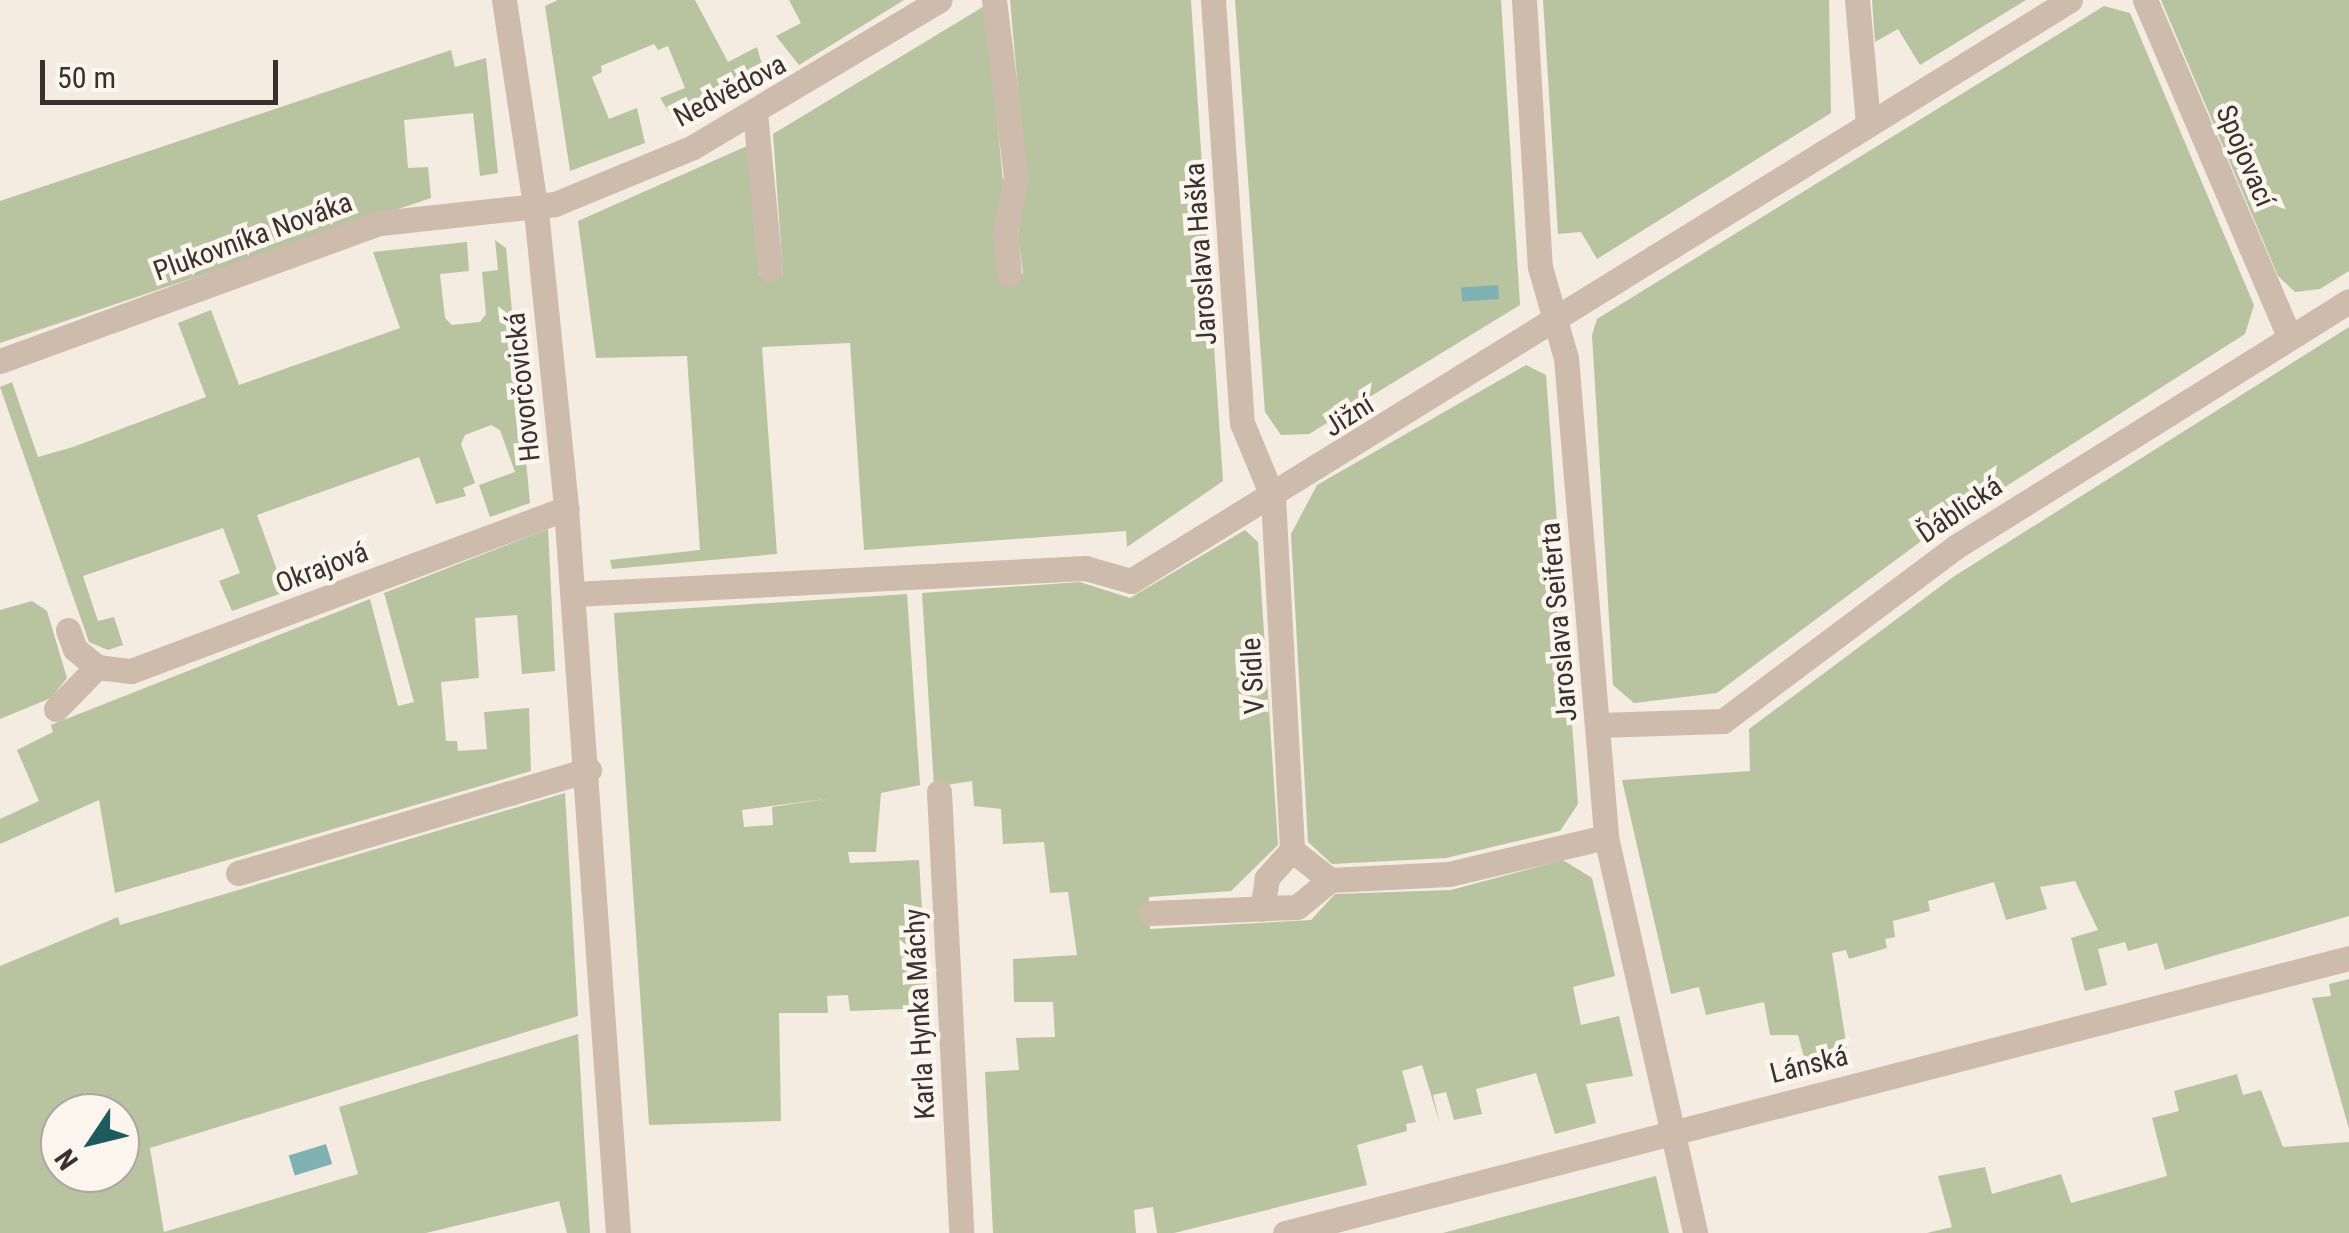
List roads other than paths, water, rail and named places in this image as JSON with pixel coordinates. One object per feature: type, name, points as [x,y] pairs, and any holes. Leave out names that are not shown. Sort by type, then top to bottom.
[{"type":"street","name":"Hovorčovická","points":[[504,0],[536,211],[574,594],[618,1233]]},
{"type":"street","name":"Nedvědova","points":[[536,211],[693,147],[940,0]]},
{"type":"street","points":[[994,0],[1016,177],[1005,231],[1009,276]]},
{"type":"street","name":"Jaroslava Haška","points":[[1213,0],[1242,423],[1273,498]]},
{"type":"street","name":"Jaroslava Seiferta","points":[[1524,0],[1540,267],[1566,358],[1606,837],[1695,1233]]},
{"type":"street","points":[[1856,0],[1868,124]]},
{"type":"street","name":"Jižní","points":[[574,594],[1085,568],[1131,581],[1555,325],[2070,0]]},
{"type":"street","name":"Spojovací","points":[[2145,0],[2290,336]]},
{"type":"street","points":[[755,113],[770,269]]},
{"type":"street","name":"Plukovníka Nováka","points":[[0,361],[380,223],[536,211]]},
{"type":"street","name":"Ďáblická","points":[[1598,726],[1723,721],[1958,546],[2349,301]]},
{"type":"street","name":"V Sídle","points":[[1273,498],[1292,850]]},
{"type":"street","name":"Okrajová","points":[[97,667],[131,671],[566,508]]},
{"type":"street","points":[[56,709],[97,667],[75,649],[68,630]]},
{"type":"street","points":[[238,872],[589,770]]},
{"type":"street","name":"Karla Hynka Máchy","points":[[939,792],[961,1233]]},
{"type":"street","points":[[1151,913],[1298,908],[1330,880],[1448,874],[1606,837]]},
{"type":"street","points":[[1262,909],[1267,878],[1292,850],[1330,880]]},
{"type":"street","name":"Lánská","points":[[1285,1233],[2349,958]]},
{"type":"water","points":[[1498,285],[1499,299],[1462,302],[1461,288]]},
{"type":"water","points":[[326,1144],[332,1164],[295,1175],[289,1155]]}]
